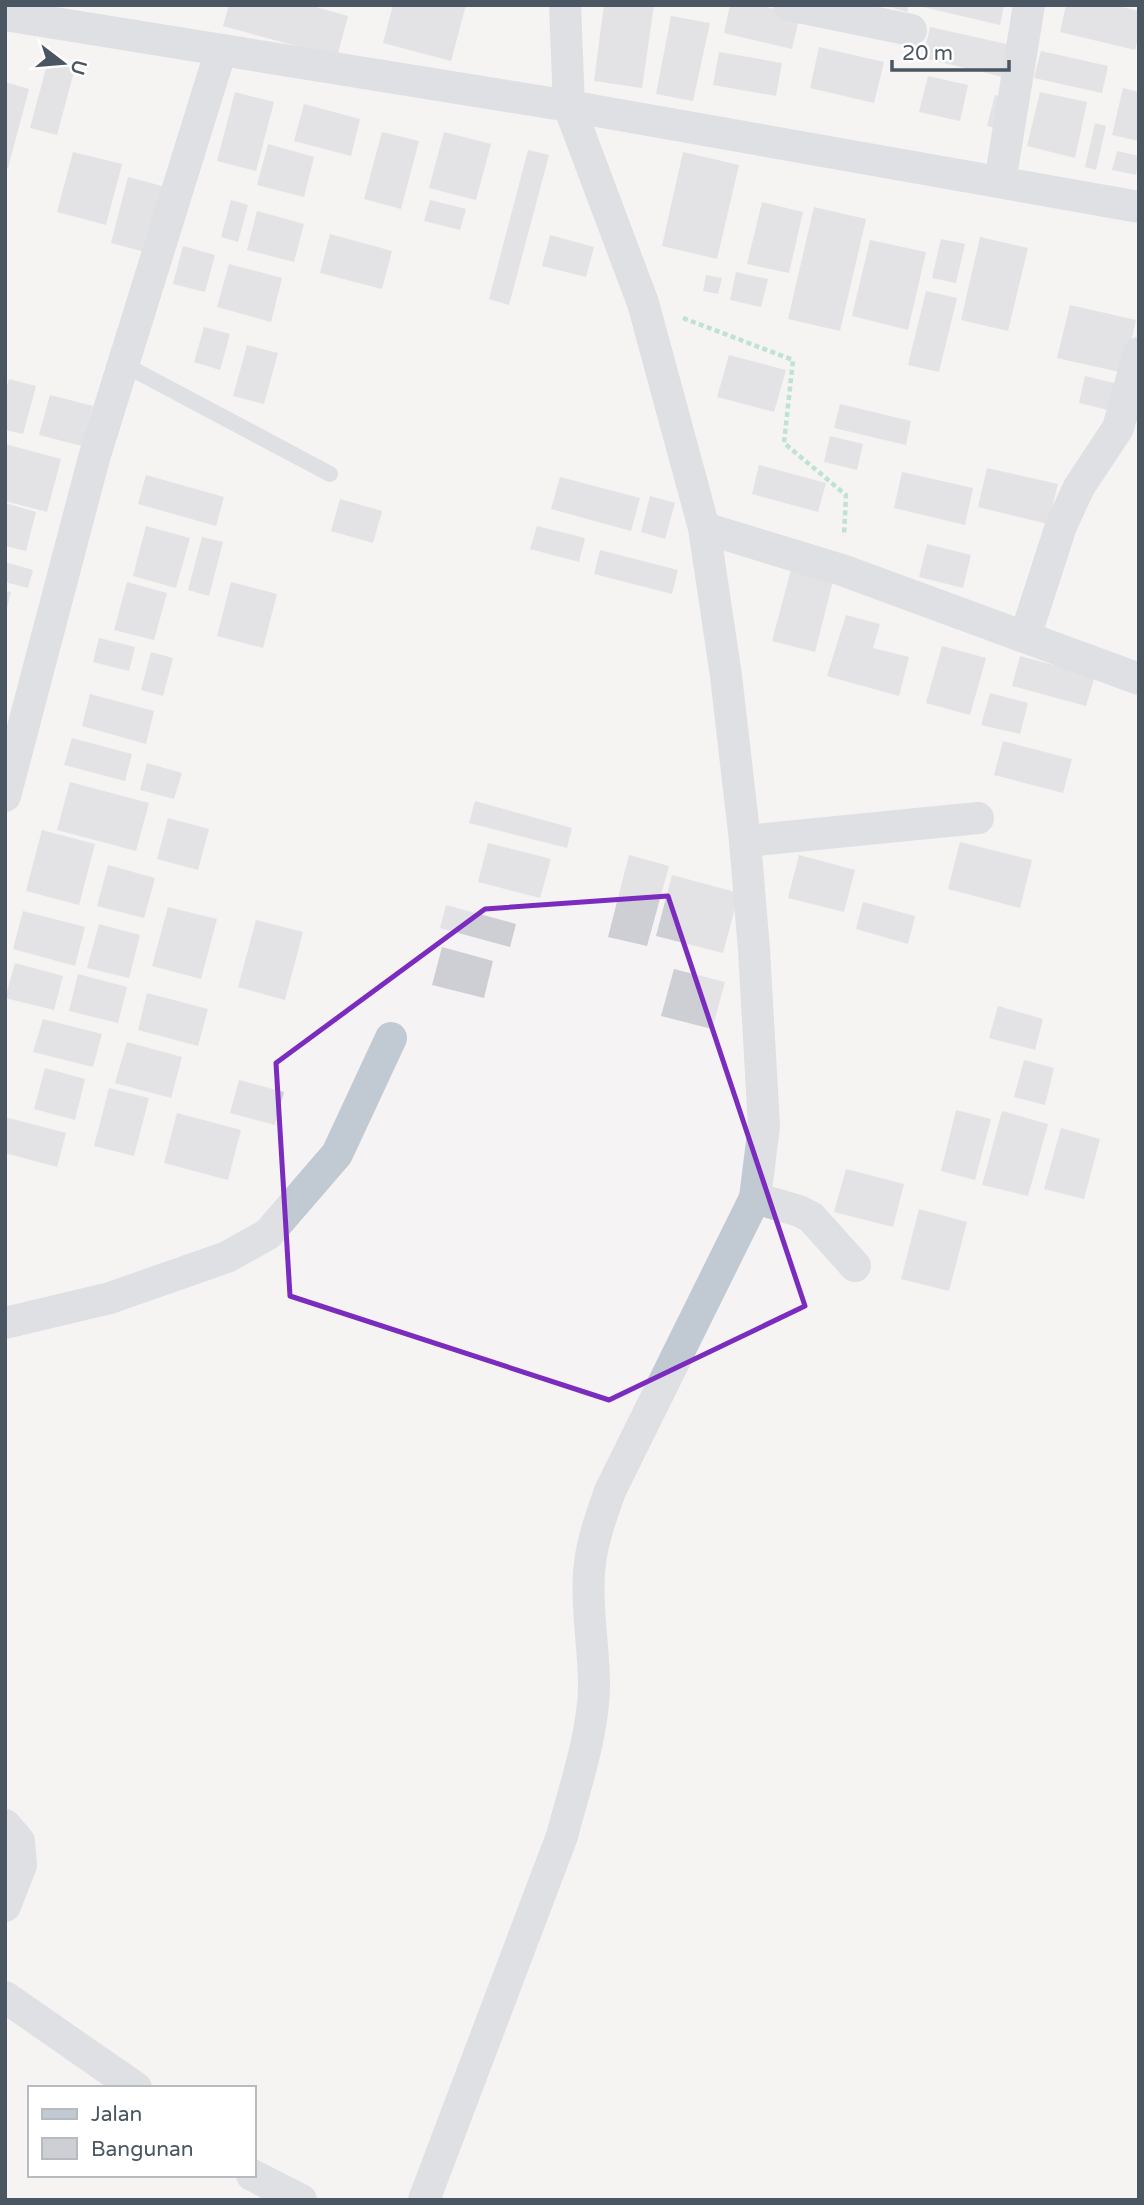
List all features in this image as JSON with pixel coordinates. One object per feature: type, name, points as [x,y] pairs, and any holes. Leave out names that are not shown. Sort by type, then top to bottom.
[{"type":"street","points":[[424,2200],[562,1836],[577,1782],[594,1687],[590,1564],[603,1513],[610,1491],[755,1198],[764,1126],[746,842],[726,676],[704,528],[643,303],[569,106],[565,5]]},
{"type":"street","points":[[789,5],[911,30]]},
{"type":"street","points":[[1000,182],[1029,5]]},
{"type":"street","points":[[5,15],[94,18],[221,50],[569,106],[1139,207]]},
{"type":"street","points":[[5,796],[94,458],[221,50]]},
{"type":"street","points":[[1025,637],[1061,526],[1079,487],[1118,428],[1139,354]]},
{"type":"street","points":[[704,528],[842,570],[1139,679]]},
{"type":"street","points":[[746,842],[978,818]]},
{"type":"street","points":[[5,1323],[110,1298],[227,1257],[268,1234],[337,1154],[391,1038]]},
{"type":"street","points":[[755,1198],[799,1210],[811,1217],[855,1266]]},
{"type":"street","points":[[5,1825],[19,1841],[21,1865],[5,1906]]},
{"type":"street","points":[[5,1997],[133,2086]]},
{"type":"street","points":[[256,2177],[301,2200]]},
{"type":"lane","points":[[123,364],[330,474]]},
{"type":"path","points":[[643,303],[793,360],[784,443],[846,495],[842,570]]},
{"type":"highlighted area","points":[[668,896],[805,1306],[609,1400],[290,1296],[276,1063],[485,909]]},
{"type":"building","points":[[229,5],[309,5],[348,16],[337,57],[223,26]]},
{"type":"building","points":[[393,5],[466,5],[451,61],[383,43]]},
{"type":"building","points":[[604,5],[654,5],[642,88],[594,81]]},
{"type":"building","points":[[730,5],[758,5],[800,15],[792,49],[724,33]]},
{"type":"building","points":[[882,5],[909,5],[907,12]]},
{"type":"building","points":[[1004,5],[1000,25],[923,7]]},
{"type":"building","points":[[1066,5],[1115,5],[1139,11],[1139,36],[1135,50],[1060,32]]},
{"type":"building","points":[[671,16],[710,23],[693,101],[656,94]]},
{"type":"building","points":[[930,27],[1011,45],[1003,77],[923,58]]},
{"type":"building","points":[[819,47],[884,62],[874,103],[810,88]]},
{"type":"building","points":[[1041,51],[1108,66],[1102,93],[1034,78]]},
{"type":"building","points":[[719,52],[782,63],[776,96],[713,85]]},
{"type":"building","points":[[49,57],[76,64],[57,135],[30,128]]},
{"type":"building","points":[[928,76],[968,85],[960,121],[919,112]]},
{"type":"building","points":[[5,82],[29,89],[8,168],[5,168]]},
{"type":"building","points":[[1123,88],[1139,92],[1139,141],[1112,135]]},
{"type":"building","points":[[235,92],[274,102],[256,171],[217,161]]},
{"type":"building","points":[[1040,92],[1087,102],[1075,158],[1027,146]]},
{"type":"building","points":[[995,95],[1007,98],[1000,129],[987,126]]},
{"type":"building","points":[[304,104],[360,119],[351,156],[294,141]]},
{"type":"building","points":[[1095,123],[1106,126],[1096,170],[1085,167]]},
{"type":"building","points":[[382,132],[419,141],[401,209],[364,199]]},
{"type":"building","points":[[444,132],[491,144],[476,200],[429,188]]},
{"type":"building","points":[[268,144],[314,157],[304,197],[257,185]]},
{"type":"building","points":[[528,150],[549,155],[509,305],[489,299]]},
{"type":"building","points":[[1117,151],[1139,156],[1136,175],[1112,170]]},
{"type":"building","points":[[73,152],[122,164],[106,225],[57,212]]},
{"type":"building","points":[[683,152],[739,165],[717,259],[662,246]]},
{"type":"building","points":[[128,177],[162,186],[145,252],[111,243]]},
{"type":"building","points":[[231,200],[248,205],[238,242],[221,237]]},
{"type":"building","points":[[430,200],[466,209],[460,230],[424,221]]},
{"type":"building","points":[[762,202],[803,212],[789,273],[747,264]]},
{"type":"building","points":[[814,207],[866,219],[840,331],[788,319]]},
{"type":"building","points":[[257,211],[304,224],[294,262],[247,250]]},
{"type":"building","points":[[330,234],[392,251],[382,289],[320,273]]},
{"type":"building","points":[[550,235],[594,247],[586,277],[542,266]]},
{"type":"building","points":[[980,237],[1028,248],[1008,331],[961,320]]},
{"type":"building","points":[[941,239],[965,244],[956,283],[932,278]]},
{"type":"building","points":[[870,240],[926,252],[908,330],[852,316]]},
{"type":"building","points":[[183,246],[215,255],[205,292],[173,284]]},
{"type":"building","points":[[229,264],[282,278],[271,322],[217,307]]},
{"type":"building","points":[[736,272],[768,279],[761,307],[730,300]]},
{"type":"building","points":[[706,275],[722,278],[718,294],[703,291]]},
{"type":"building","points":[[926,291],[957,298],[939,372],[908,365]]},
{"type":"building","points":[[1070,305],[1136,320],[1124,373],[1057,358]]},
{"type":"building","points":[[204,327],[230,334],[220,370],[194,362]]},
{"type":"building","points":[[247,345],[278,353],[264,404],[233,396]]},
{"type":"building","points":[[729,355],[786,370],[774,412],[717,397]]},
{"type":"building","points":[[1085,376],[1126,386],[1120,413],[1079,403]]},
{"type":"building","points":[[9,379],[36,386],[23,434],[5,430],[5,393]]},
{"type":"building","points":[[50,395],[93,406],[82,446],[39,435]]},
{"type":"building","points":[[840,404],[911,421],[906,445],[834,428]]},
{"type":"building","points":[[830,436],[863,444],[857,470],[824,462]]},
{"type":"building","points":[[5,444],[61,459],[47,512],[5,501]]},
{"type":"building","points":[[759,465],[826,483],[818,512],[752,494]]},
{"type":"building","points":[[987,468],[1058,484],[1048,524],[978,507]]},
{"type":"building","points":[[902,472],[973,488],[965,525],[894,508]]},
{"type":"building","points":[[146,475],[224,497],[216,526],[138,504]]},
{"type":"building","points":[[560,477],[640,498],[631,531],[551,509]]},
{"type":"building","points":[[650,496],[675,503],[665,539],[641,532]]},
{"type":"building","points":[[340,499],[382,511],[373,543],[331,531]]},
{"type":"building","points":[[5,503],[36,512],[26,551],[5,546]]},
{"type":"building","points":[[146,526],[190,538],[176,588],[133,576]]},
{"type":"building","points":[[537,526],[585,538],[579,562],[530,549]]},
{"type":"building","points":[[202,537],[223,542],[209,596],[188,590]]},
{"type":"building","points":[[927,544],[971,555],[963,588],[919,577]]},
{"type":"building","points":[[600,550],[678,570],[672,594],[594,574]]},
{"type":"building","points":[[5,562],[33,570],[28,588],[5,582]]},
{"type":"building","points":[[793,562],[835,573],[815,652],[772,641]]},
{"type":"building","points":[[127,582],[167,593],[154,640],[114,630]]},
{"type":"building","points":[[231,582],[277,594],[263,648],[217,636]]},
{"type":"building","points":[[5,591],[11,592],[6,612],[5,612]]},
{"type":"building","points":[[846,615],[880,624],[873,648],[909,657],[899,696],[827,676]]},
{"type":"building","points":[[99,638],[135,647],[129,671],[93,662]]},
{"type":"building","points":[[942,646],[986,658],[970,715],[926,703]]},
{"type":"building","points":[[151,652],[173,658],[163,696],[141,690]]},
{"type":"building","points":[[1020,656],[1095,676],[1086,706],[1012,686]]},
{"type":"building","points":[[990,693],[1028,703],[1020,734],[981,725]]},
{"type":"building","points":[[90,694],[154,711],[146,744],[82,726]]},
{"type":"building","points":[[72,738],[132,754],[125,781],[64,765]]},
{"type":"building","points":[[1003,741],[1072,759],[1063,793],[994,775]]},
{"type":"building","points":[[147,763],[182,773],[174,799],[140,790]]},
{"type":"building","points":[[70,782],[149,803],[136,851],[57,830]]},
{"type":"building","points":[[475,801],[572,828],[567,848],[469,823]]},
{"type":"building","points":[[168,818],[209,829],[198,870],[157,859]]},
{"type":"building","points":[[42,830],[95,844],[79,905],[26,891]]},
{"type":"building","points":[[960,842],[1032,860],[1020,908],[948,889]]},
{"type":"building","points":[[488,843],[551,859],[540,898],[478,882]]},
{"type":"building","points":[[629,855],[669,866],[647,946],[608,937]]},
{"type":"building","points":[[799,855],[855,870],[844,912],[788,898]]},
{"type":"building","points":[[108,865],[155,878],[144,918],[97,906]]},
{"type":"building","points":[[672,875],[739,893],[723,953],[656,936]]},
{"type":"building","points":[[863,902],[915,916],[908,944],[856,929]]},
{"type":"building","points":[[446,905],[516,924],[510,947],[440,928]]},
{"type":"building","points":[[168,907],[217,919],[201,979],[152,966]]},
{"type":"building","points":[[23,911],[85,927],[75,966],[13,949]]},
{"type":"building","points":[[256,920],[303,932],[285,1000],[238,987]]},
{"type":"building","points":[[99,924],[140,935],[129,978],[87,968]]},
{"type":"building","points":[[442,947],[493,961],[484,998],[432,985]]},
{"type":"building","points":[[15,963],[63,976],[54,1010],[5,998]]},
{"type":"building","points":[[674,969],[725,982],[712,1029],[661,1016]]},
{"type":"building","points":[[78,974],[127,987],[118,1023],[69,1011]]},
{"type":"building","points":[[147,993],[208,1009],[198,1046],[138,1030]]},
{"type":"building","points":[[998,1006],[1043,1019],[1035,1050],[989,1038]]},
{"type":"building","points":[[43,1019],[102,1034],[93,1067],[33,1052]]},
{"type":"building","points":[[127,1042],[182,1057],[171,1098],[115,1083]]},
{"type":"building","points":[[1024,1060],[1054,1068],[1045,1105],[1014,1097]]},
{"type":"building","points":[[45,1068],[85,1079],[75,1120],[34,1109]]},
{"type":"building","points":[[239,1080],[284,1092],[275,1125],[230,1113]]},
{"type":"building","points":[[109,1088],[149,1098],[134,1156],[94,1146]]},
{"type":"building","points":[[956,1110],[991,1119],[975,1180],[941,1171]]},
{"type":"building","points":[[1002,1111],[1048,1124],[1028,1196],[982,1185]]},
{"type":"building","points":[[177,1113],[241,1130],[228,1180],[164,1163]]},
{"type":"building","points":[[5,1117],[66,1133],[57,1167],[5,1153]]},
{"type":"building","points":[[1061,1128],[1100,1139],[1084,1199],[1044,1189]]},
{"type":"building","points":[[846,1169],[904,1184],[893,1227],[834,1212]]},
{"type":"building","points":[[919,1209],[967,1222],[949,1291],[901,1279]]}]
